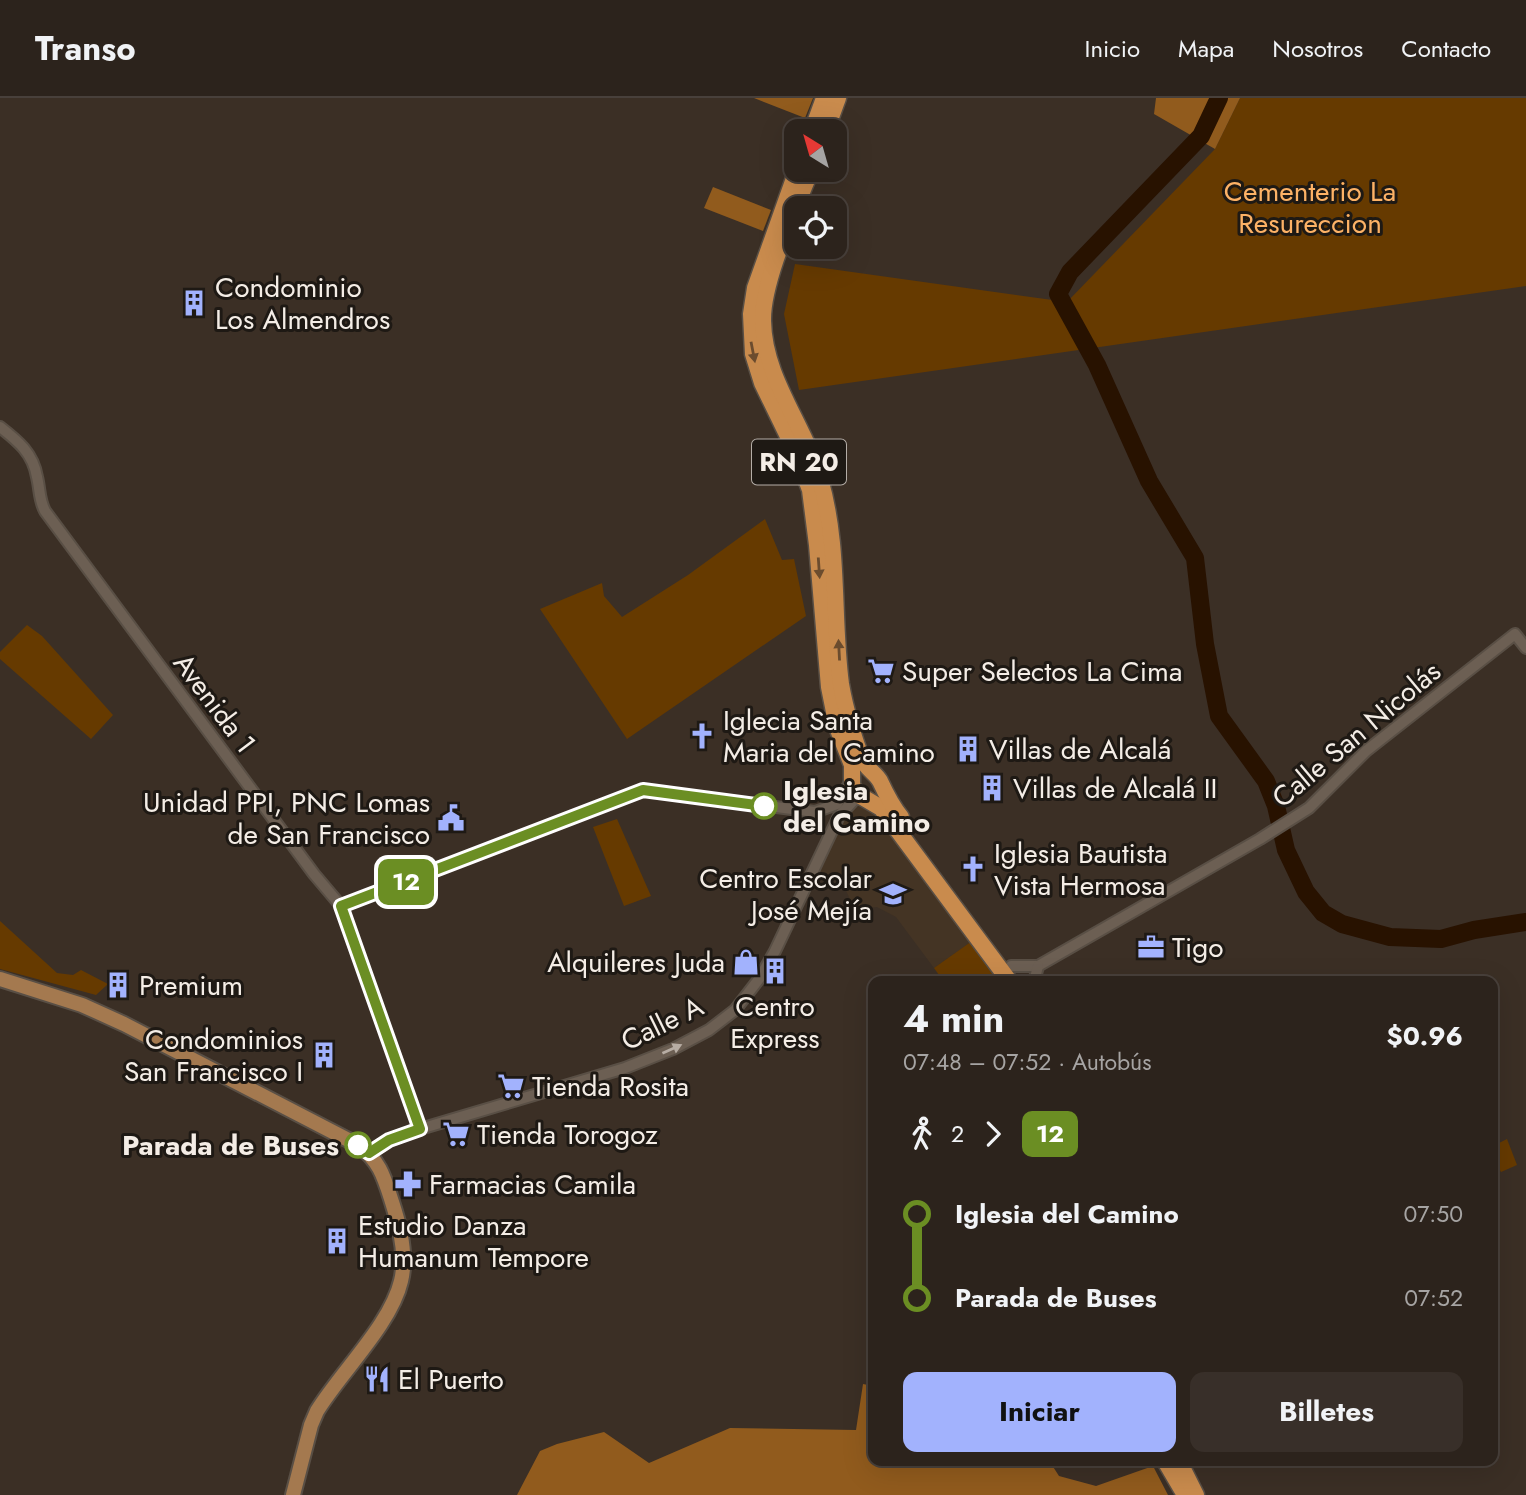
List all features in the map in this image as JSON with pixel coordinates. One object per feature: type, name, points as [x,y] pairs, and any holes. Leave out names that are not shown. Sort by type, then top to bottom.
[{"type":"highway","points":[[816,119],[824,98]]},
{"type":"highway","points":[[830,119],[838,98]]},
{"type":"highway","name":"RN 20","points":[[793,182],[757,278],[752,302],[751,340],[762,383],[797,455],[810,490],[829,687],[837,727],[852,765],[853,790],[881,808],[1010,974]]},
{"type":"highway","name":"RN 20","points":[[807,182],[769,287],[763,321],[775,377],[813,457],[831,528],[841,685],[864,764],[871,770],[890,802],[1010,974]]},
{"type":"highway","points":[[851,781],[858,773],[871,770]]},
{"type":"highway","points":[[865,799],[876,797],[882,786]]},
{"type":"highway","points":[[1168,1466],[1185,1495]]},
{"type":"highway","points":[[1182,1466],[1196,1495]]},
{"type":"main road","points":[[0,979],[82,1005],[124,1024],[358,1145],[380,1166],[394,1207],[403,1251],[402,1281],[383,1321],[317,1410],[293,1495]]},
{"type":"street","name":"Avenida 1","points":[[0,427],[22,445],[31,457],[41,503],[314,874],[341,906],[420,1129]]},
{"type":"street","name":"Calle San Nicolás","points":[[1038,966],[1291,820],[1318,801],[1366,751],[1515,634],[1526,648]]},
{"type":"street","points":[[815,812],[837,804],[851,781]]},
{"type":"street","points":[[341,906],[643,790],[815,812],[824,817],[832,830]]},
{"type":"street","name":"Calle A","points":[[369,1153],[389,1140],[420,1129],[625,1068],[673,1049],[709,1030],[735,1010],[759,979],[845,807],[854,800],[865,799]]},
{"type":"street","points":[[1010,974],[1038,966],[1036,976]]},
{"type":"shaded area","points":[[754,98],[813,98],[805,118]]},
{"type":"shaded area","points":[[1156,98],[1240,98],[1215,149],[1154,114]]},
{"type":"shaded area","points":[[713,187],[771,210],[763,231],[704,208]]},
{"type":"shaded area","name":"Centro Escolar José Mejía","points":[[859,801],[875,807],[972,941],[934,968],[896,917],[877,907],[855,910],[842,882],[818,873],[843,821]]},
{"type":"shaded area","points":[[863,1384],[868,1385],[868,1466],[1053,1466],[1059,1476],[1096,1486],[1153,1466],[1168,1495],[517,1495],[540,1451],[604,1432],[649,1463],[730,1428],[856,1430]]},
{"type":"green space","name":"Cementerio La Resureccion","points":[[1240,98],[1526,98],[1526,286],[799,390],[784,314],[795,264],[1067,302],[1215,149]]},
{"type":"green space","points":[[765,519],[782,560],[794,559],[806,616],[627,739],[540,609],[602,583],[604,596],[622,617],[688,575]]},
{"type":"green space","points":[[27,625],[42,636],[113,715],[91,739],[0,659],[0,652]]},
{"type":"green space","points":[[617,819],[651,896],[624,906],[593,827]]},
{"type":"green space","points":[[0,921],[57,973],[73,975],[81,970],[108,984],[96,995],[0,969]]},
{"type":"green space","points":[[972,941],[998,976],[940,976],[934,968]]},
{"type":"green space","points":[[1507,1139],[1517,1165],[1501,1172],[1498,1166],[1498,1144]]},
{"type":"waterway","points":[[1219,98],[1201,136],[1070,272],[1058,294],[1097,365],[1149,481],[1195,558],[1205,644],[1219,716],[1266,781],[1276,806],[1286,850],[1306,892],[1323,913],[1342,924],[1390,937],[1441,939],[1474,930],[1526,922]]},
{"type":"bus line","name":"12","points":[[358,1145],[369,1153],[389,1140],[420,1129],[341,906],[643,790],[764,806]]},
{"type":"place","name":"Condominio Los Almendros","points":[[194,303]]},
{"type":"place","name":"Super Selectos La Cima","points":[[881,671]]},
{"type":"place","name":"Iglecia Santa Maria del Camino","points":[[702,736]]},
{"type":"place","name":"Villas de Alcalá","points":[[968,749]]},
{"type":"place","name":"Villas de Alcalá II","points":[[992,788]]},
{"type":"place","name":"Iglesia del Camino","points":[[764,806]]},
{"type":"place","name":"Unidad PPI, PNC Lomas de San Francisco","points":[[451,818]]},
{"type":"place","name":"Iglesia Bautista Vista Hermosa","points":[[973,869]]},
{"type":"place","name":"Centro Escolar José Mejía","points":[[893,894]]},
{"type":"place","name":"Tigo","points":[[1151,947]]},
{"type":"place","name":"Alquileres Juda","points":[[746,962]]},
{"type":"place","name":"Centro Express","points":[[775,971]]},
{"type":"place","name":"Premium","points":[[118,985]]},
{"type":"place","name":"Condominios San Francisco I","points":[[324,1055]]},
{"type":"place","name":"Tienda Rosita","points":[[511,1086]]},
{"type":"place","name":"Tienda Torogoz","points":[[456,1134]]},
{"type":"place","name":"Parada de Buses","points":[[358,1145]]},
{"type":"place","name":"Farmacias Camila","points":[[408,1184]]},
{"type":"place","name":"Estudio Danza Humanum Tempore","points":[[337,1241]]},
{"type":"place","name":"El Puerto","points":[[377,1379]]}]
